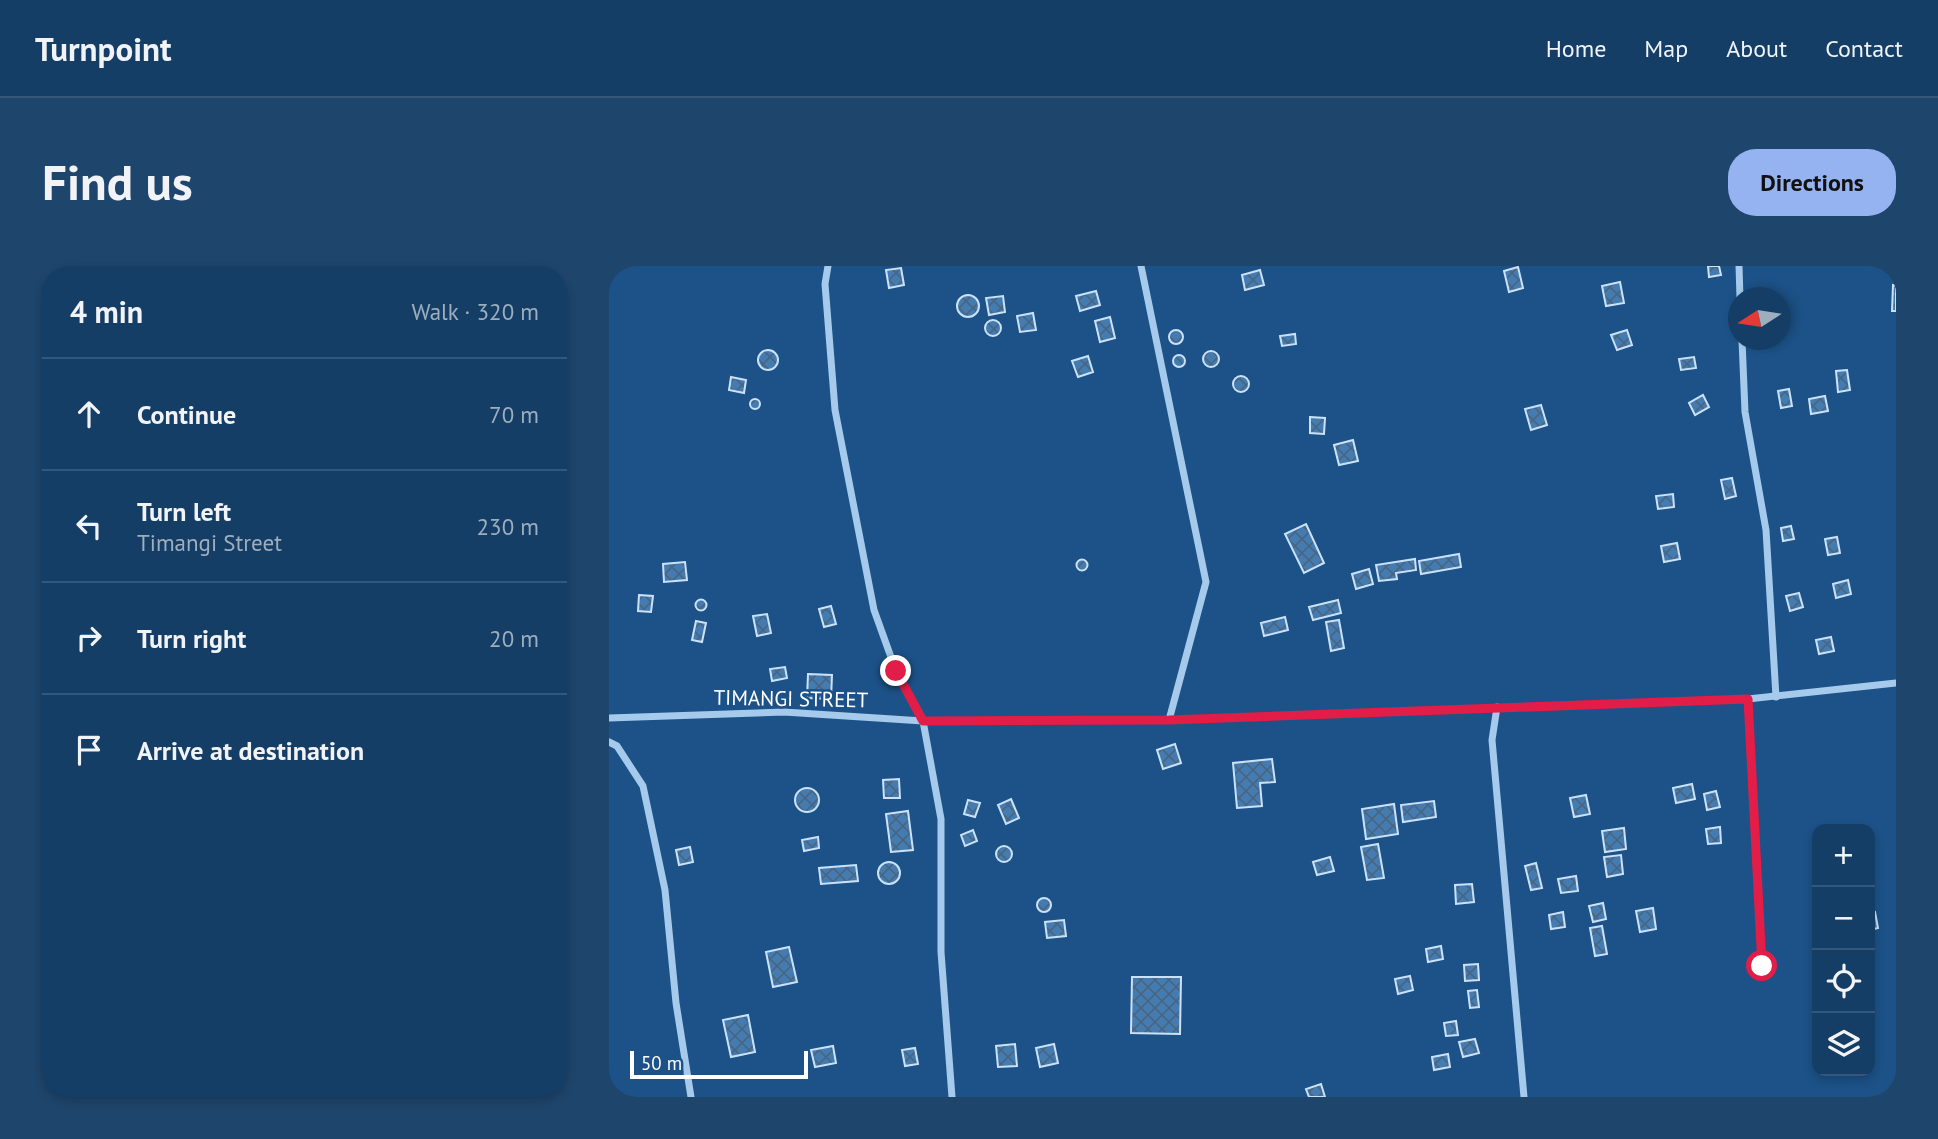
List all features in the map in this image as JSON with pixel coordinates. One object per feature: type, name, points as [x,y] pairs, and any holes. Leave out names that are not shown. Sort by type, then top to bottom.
[{"type":"street","points":[[828,266],[825,284],[835,410],[874,610],[896,671],[923,721],[941,819],[941,953],[952,1097]]},
{"type":"street","points":[[1141,266],[1206,582],[1169,720]]},
{"type":"street","points":[[1739,266],[1740,287]]},
{"type":"street","points":[[1742,350],[1745,412],[1766,530],[1776,696]]},
{"type":"street","name":"TIMANGI STREET","points":[[609,718],[784,712],[923,721],[1169,720],[1748,699],[1896,683]]},
{"type":"street","points":[[1497,707],[1492,740],[1524,1097]]},
{"type":"street","points":[[609,742],[617,746],[643,786],[665,890],[676,1003],[691,1097]]},
{"type":"path","points":[[1748,699],[1762,966]]},
{"type":"building","points":[[1708,266],[1719,266],[1721,275],[1709,277]]},
{"type":"building","points":[[1518,267],[1523,288],[1509,292],[1504,271]]},
{"type":"building","points":[[901,268],[904,285],[889,288],[886,270]]},
{"type":"building","points":[[1260,270],[1264,285],[1245,290],[1242,275]]},
{"type":"building","points":[[1620,282],[1624,303],[1606,306],[1602,286]]},
{"type":"building","points":[[1893,285],[1896,286],[1896,311],[1892,311]]},
{"type":"building","points":[[1096,291],[1100,305],[1080,311],[1076,296]]},
{"type":"building","points":[[968,295],[976,298],[979,306],[976,314],[968,317],[960,314],[957,306],[960,298]]},
{"type":"building","points":[[1003,296],[1005,312],[989,315],[986,298]]},
{"type":"building","points":[[1033,313],[1036,330],[1020,332],[1017,316]]},
{"type":"building","points":[[1110,317],[1115,338],[1100,342],[1095,321]]},
{"type":"building","points":[[990,320],[996,320],[1001,328],[999,334],[990,336],[985,331],[985,325]]},
{"type":"building","points":[[1176,330],[1181,332],[1181,342],[1176,344],[1171,342],[1169,337],[1171,332]]},
{"type":"building","points":[[1627,330],[1632,345],[1617,350],[1611,335]]},
{"type":"building","points":[[1295,334],[1296,344],[1282,346],[1280,336]]},
{"type":"building","points":[[768,350],[775,353],[778,360],[775,367],[768,370],[761,367],[758,360],[761,353]]},
{"type":"building","points":[[1211,351],[1217,353],[1217,365],[1211,367],[1205,365],[1203,359],[1205,353]]},
{"type":"building","points":[[1088,356],[1093,372],[1078,377],[1072,361]]},
{"type":"building","points":[[1174,356],[1184,356],[1184,366],[1174,366]]},
{"type":"building","points":[[1694,357],[1696,368],[1681,370],[1679,359]]},
{"type":"building","points":[[1847,370],[1850,390],[1838,392],[1836,371]]},
{"type":"building","points":[[1238,376],[1244,376],[1249,384],[1247,390],[1238,392],[1233,387],[1233,381]]},
{"type":"building","points":[[731,377],[746,380],[744,393],[729,390]]},
{"type":"building","points":[[1789,389],[1792,406],[1781,408],[1778,391]]},
{"type":"building","points":[[1703,395],[1709,407],[1695,415],[1689,403]]},
{"type":"building","points":[[1825,396],[1828,411],[1811,414],[1809,399]]},
{"type":"building","points":[[755,399],[759,400],[759,408],[755,409],[751,408],[750,404],[751,400]]},
{"type":"building","points":[[1541,405],[1547,425],[1531,430],[1525,409]]},
{"type":"building","points":[[1310,417],[1325,418],[1324,434],[1310,433]]},
{"type":"building","points":[[1353,440],[1358,461],[1339,465],[1334,445]]},
{"type":"building","points":[[1732,478],[1736,496],[1725,499],[1721,480]]},
{"type":"building","points":[[1673,494],[1674,507],[1658,509],[1656,496]]},
{"type":"building","points":[[1306,524],[1324,563],[1304,573],[1285,534]]},
{"type":"building","points":[[1791,526],[1794,539],[1783,541],[1781,528]]},
{"type":"building","points":[[1837,537],[1840,553],[1828,555],[1825,539]]},
{"type":"building","points":[[1677,543],[1680,559],[1664,562],[1661,546]]},
{"type":"building","points":[[1459,554],[1461,567],[1421,574],[1419,561]]},
{"type":"building","points":[[1082,559],[1088,565],[1082,571],[1076,565]]},
{"type":"building","points":[[1415,559],[1416,570],[1396,573],[1397,579],[1379,581],[1376,565]]},
{"type":"building","points":[[685,562],[687,580],[664,582],[663,564]]},
{"type":"building","points":[[1369,569],[1373,584],[1356,589],[1352,574]]},
{"type":"building","points":[[1848,580],[1851,594],[1836,598],[1833,584]]},
{"type":"building","points":[[1799,593],[1803,607],[1790,611],[1786,596]]},
{"type":"building","points":[[639,595],[653,596],[651,612],[638,611]]},
{"type":"building","points":[[701,599],[707,605],[701,611],[695,605]]},
{"type":"building","points":[[1338,600],[1341,613],[1313,620],[1309,607]]},
{"type":"building","points":[[831,606],[836,624],[824,627],[819,609]]},
{"type":"building","points":[[767,614],[771,633],[757,636],[753,616]]},
{"type":"building","points":[[1285,617],[1288,630],[1264,636],[1261,623]]},
{"type":"building","points":[[1339,620],[1344,648],[1331,651],[1326,622]]},
{"type":"building","points":[[696,621],[706,623],[702,642],[692,640]]},
{"type":"building","points":[[1831,637],[1834,651],[1819,654],[1816,640]]},
{"type":"building","points":[[785,667],[787,678],[772,681],[770,669]]},
{"type":"building","points":[[808,674],[832,675],[831,699],[807,698]]},
{"type":"building","points":[[1175,744],[1181,763],[1163,769],[1157,750]]},
{"type":"building","points":[[1272,759],[1275,782],[1260,783],[1262,806],[1237,808],[1233,763]]},
{"type":"building","points":[[899,779],[900,798],[884,798],[883,780]]},
{"type":"building","points":[[1692,784],[1695,799],[1676,803],[1673,788]]},
{"type":"building","points":[[807,788],[816,791],[819,800],[816,809],[807,812],[798,809],[795,800],[798,791]]},
{"type":"building","points":[[1716,791],[1720,807],[1707,810],[1704,794]]},
{"type":"building","points":[[1586,795],[1590,814],[1574,817],[1570,798]]},
{"type":"building","points":[[1011,799],[1019,818],[1006,824],[998,805]]},
{"type":"building","points":[[968,800],[980,803],[975,817],[964,814]]},
{"type":"building","points":[[1434,801],[1436,817],[1403,822],[1401,805]]},
{"type":"building","points":[[1394,804],[1398,834],[1366,839],[1362,809]]},
{"type":"building","points":[[908,811],[913,850],[891,852],[886,814]]},
{"type":"building","points":[[1720,827],[1721,843],[1708,844],[1706,829]]},
{"type":"building","points":[[1624,828],[1626,849],[1605,852],[1602,831]]},
{"type":"building","points":[[973,830],[977,841],[965,846],[961,835]]},
{"type":"building","points":[[818,837],[819,848],[804,851],[802,840]]},
{"type":"building","points":[[1378,844],[1384,878],[1367,880],[1361,847]]},
{"type":"building","points":[[1001,846],[1007,846],[1012,854],[1010,860],[1001,862],[996,857],[996,851]]},
{"type":"building","points":[[690,847],[693,862],[679,865],[676,850]]},
{"type":"building","points":[[1621,855],[1623,874],[1607,877],[1604,857]]},
{"type":"building","points":[[1330,857],[1334,871],[1317,875],[1313,862]]},
{"type":"building","points":[[889,862],[897,865],[900,873],[897,881],[889,884],[881,881],[878,873],[881,865]]},
{"type":"building","points":[[1536,863],[1542,888],[1531,890],[1525,866]]},
{"type":"building","points":[[856,865],[858,881],[821,884],[819,868]]},
{"type":"building","points":[[1576,876],[1578,891],[1561,893],[1558,879]]},
{"type":"building","points":[[1472,884],[1474,902],[1456,904],[1455,885]]},
{"type":"building","points":[[1044,898],[1049,900],[1049,910],[1044,912],[1039,910],[1037,905],[1039,900]]},
{"type":"building","points":[[1603,903],[1606,919],[1593,922],[1589,906]]},
{"type":"building","points":[[1653,908],[1656,929],[1640,932],[1636,911]]},
{"type":"building","points":[[1563,912],[1565,927],[1551,929],[1549,915]]},
{"type":"building","points":[[1064,920],[1066,936],[1047,938],[1045,922]]},
{"type":"building","points":[[1602,926],[1607,954],[1595,956],[1590,928]]},
{"type":"building","points":[[1441,946],[1443,959],[1428,962],[1426,949]]},
{"type":"building","points":[[789,947],[797,982],[773,987],[766,952]]},
{"type":"building","points":[[1478,964],[1479,980],[1465,981],[1464,965]]},
{"type":"building","points":[[1410,976],[1413,990],[1398,994],[1395,979]]},
{"type":"building","points":[[1132,977],[1181,977],[1180,1034],[1131,1033]]},
{"type":"building","points":[[1477,990],[1479,1007],[1470,1008],[1468,991]]},
{"type":"building","points":[[748,1015],[755,1052],[731,1057],[723,1020]]},
{"type":"building","points":[[1456,1021],[1458,1035],[1446,1036],[1444,1023]]},
{"type":"building","points":[[1475,1039],[1479,1053],[1463,1057],[1459,1042]]},
{"type":"building","points":[[1015,1044],[1017,1066],[998,1067],[996,1046]]},
{"type":"building","points":[[1054,1044],[1058,1063],[1040,1067],[1036,1048]]},
{"type":"building","points":[[833,1046],[836,1063],[815,1067],[811,1050]]},
{"type":"building","points":[[915,1048],[918,1064],[905,1066],[902,1050]]},
{"type":"building","points":[[1448,1054],[1450,1067],[1434,1070],[1432,1057]]},
{"type":"building","points":[[1321,1084],[1325,1097],[1309,1097],[1306,1089]]},
{"type":"route","points":[[896,671],[923,721],[1169,720],[1748,699],[1762,966]]}]
